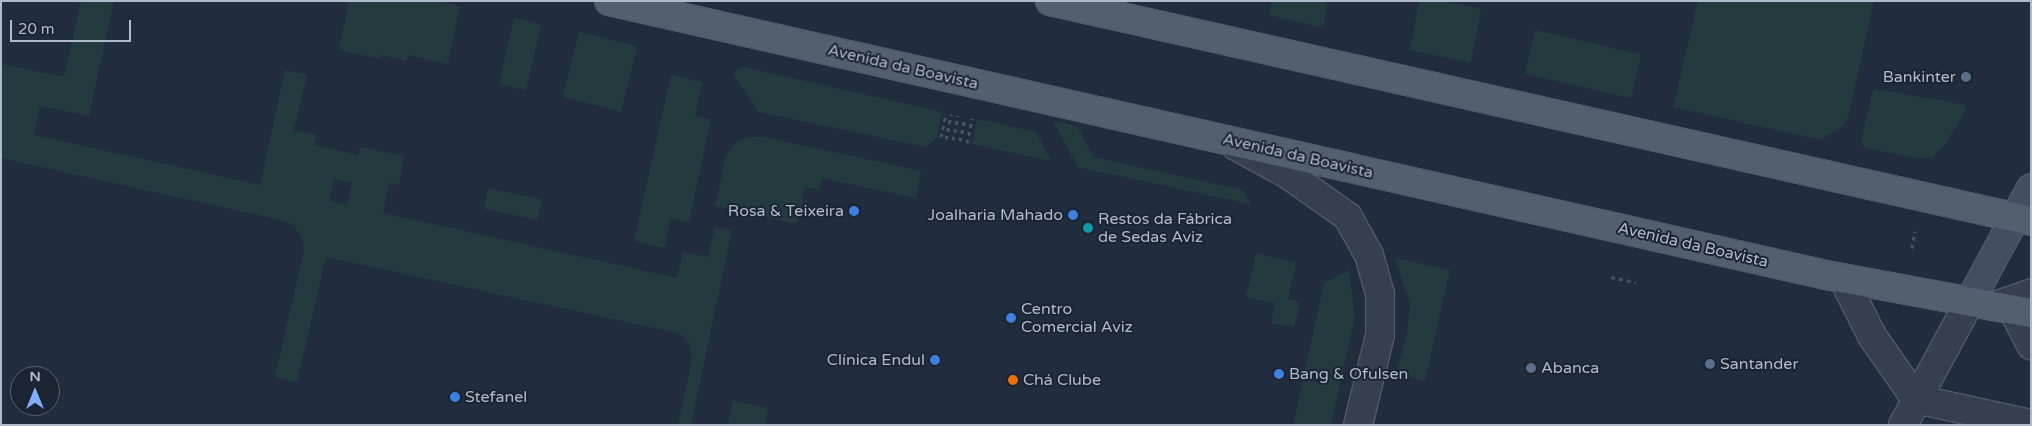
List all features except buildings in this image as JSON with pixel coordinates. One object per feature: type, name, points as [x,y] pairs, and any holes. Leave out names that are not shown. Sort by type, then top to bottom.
[{"type":"main road","name":"Avenida da Boavista","points":[[609,1],[1843,278],[2000,307]]},
{"type":"main road","points":[[1050,1],[2023,219]]},
{"type":"main road","points":[[2000,307],[2031,188]]},
{"type":"street","points":[[1224,139],[1288,175],[1348,218],[1369,255],[1380,294],[1380,335],[1358,425]]},
{"type":"street","points":[[1843,278],[1872,336],[1916,399],[2031,424]]},
{"type":"street","points":[[1903,425],[1916,399],[2000,307],[2031,345]]},
{"type":"lane","name":"Avenida da Boavista","points":[[2000,307],[2031,289]]},
{"type":"path","points":[[940,137],[946,112]]},
{"type":"path","points":[[946,139],[951,114]]},
{"type":"path","points":[[953,140],[958,115]]},
{"type":"path","points":[[960,141],[965,116]]},
{"type":"path","points":[[967,143],[972,118]]},
{"type":"path","points":[[1611,277],[1635,282]]},
{"type":"green space","points":[[81,1],[114,1],[89,116],[40,106],[34,135],[260,185],[285,70],[307,75],[294,130],[317,135],[314,145],[358,155],[360,147],[404,156],[399,185],[389,183],[383,213],[677,278],[683,252],[708,257],[715,227],[732,230],[691,425],[678,425],[692,360],[689,342],[678,333],[326,257],[297,382],[275,377],[304,250],[303,240],[294,226],[285,221],[1,158],[1,64],[64,77]],"holes":[[[334,179],[352,183],[347,205],[329,201]]]},
{"type":"green space","points":[[349,1],[439,1],[460,6],[448,64],[408,55],[407,61],[381,55],[380,59],[339,50]]},
{"type":"green space","points":[[1272,1],[1328,1],[1323,28],[1269,15]]},
{"type":"green space","points":[[1419,1],[1444,1],[1481,9],[1471,63],[1410,50]]},
{"type":"green space","points":[[1698,1],[1874,1],[1848,118],[1841,127],[1822,139],[1812,138],[1673,107]]},
{"type":"green space","points":[[514,18],[541,24],[526,91],[499,84]]},
{"type":"green space","points":[[1535,30],[1641,55],[1631,98],[1525,74]]},
{"type":"green space","points":[[579,32],[637,47],[621,112],[563,97]]},
{"type":"green space","points":[[743,67],[942,112],[937,137],[926,147],[759,112],[735,77],[734,72]]},
{"type":"green space","points":[[671,75],[702,82],[695,116],[711,119],[689,222],[671,218],[664,248],[634,241]]},
{"type":"green space","points":[[1876,89],[1960,104],[1965,106],[1965,111],[1946,143],[1932,158],[1915,158],[1865,148],[1861,143],[1872,92]]},
{"type":"green space","points":[[977,119],[1036,132],[1051,161],[972,144]]},
{"type":"green space","points":[[1053,121],[1077,126],[1093,157],[1243,190],[1251,204],[1078,167]]},
{"type":"green space","points":[[748,137],[764,137],[921,171],[916,198],[822,178],[819,190],[805,187],[797,224],[715,206],[726,155],[738,141]]},
{"type":"green space","points":[[488,188],[542,199],[537,220],[484,209]]},
{"type":"green space","points":[[1256,253],[1296,263],[1288,299],[1300,302],[1294,327],[1271,323],[1275,303],[1246,297]]},
{"type":"green space","points":[[1395,258],[1450,270],[1425,381],[1396,374],[1407,334],[1410,304]]},
{"type":"green space","points":[[1349,270],[1355,316],[1331,425],[1293,425],[1324,283]]},
{"type":"green space","points":[[733,401],[768,408],[765,425],[728,425]]},
{"type":"place","name":"Bankinter","points":[[1966,77]]},
{"type":"place","name":"Rosa & Teixeira","points":[[854,211]]},
{"type":"place","name":"Joalharia Mahado","points":[[1073,215]]},
{"type":"place","name":"Restos da Fábrica de Sedas Aviz","points":[[1088,228]]},
{"type":"place","name":"Centro Comercial Aviz","points":[[1011,318]]},
{"type":"place","name":"Clínica Endul","points":[[935,360]]},
{"type":"place","name":"Santander","points":[[1710,364]]},
{"type":"place","name":"Abanca","points":[[1531,368]]},
{"type":"place","name":"Bang & Ofulsen","points":[[1279,374]]},
{"type":"place","name":"Chá Clube","points":[[1013,380]]},
{"type":"place","name":"Stefanel","points":[[455,397]]}]
